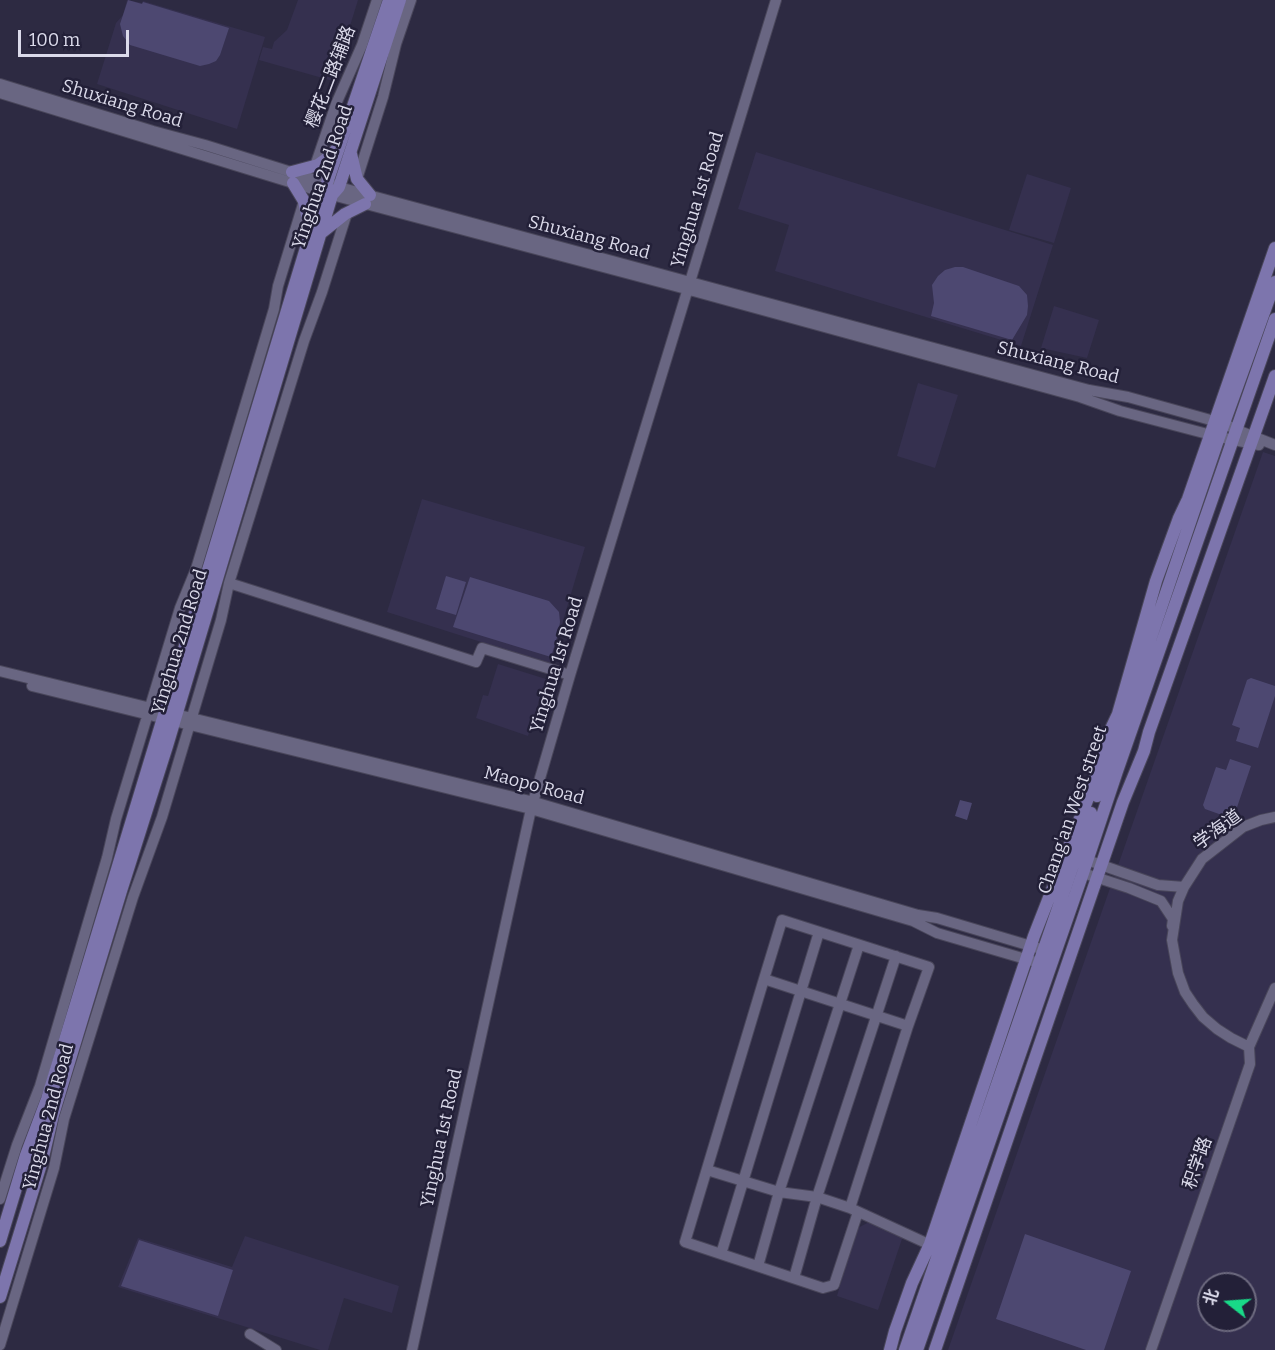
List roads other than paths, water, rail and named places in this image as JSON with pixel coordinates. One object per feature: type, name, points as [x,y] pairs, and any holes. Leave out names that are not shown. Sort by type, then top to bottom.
[{"type":"main road","name":"Yinghua 2nd Road","points":[[345,149],[389,0]]},
{"type":"main road","name":"Yinghua 2nd Road","points":[[0,1297],[42,1161],[53,1115],[170,716],[316,232],[400,0]]},
{"type":"main road","points":[[345,149],[367,200],[316,232],[293,177],[345,149]]},
{"type":"main road","points":[[1220,423],[1275,248]]},
{"type":"main road","name":"Chang'an West street","points":[[905,1350],[935,1247],[1039,963],[1049,952],[1083,873],[1225,436],[1220,423],[1275,282]]},
{"type":"main road","name":"Chang'an West street","points":[[1049,952],[1181,552],[1225,436],[1275,319]]},
{"type":"main road","points":[[935,1350],[1123,802],[1144,751],[1275,376]]},
{"type":"main road","points":[[1039,963],[1031,946],[1089,798],[1109,733],[1118,714],[1156,581],[1188,499],[1225,436]]},
{"type":"main road","name":"Yinghua 2nd Road","points":[[0,1241],[170,716]]},
{"type":"main road","name":"Chang'an West street","points":[[917,1350],[1039,963]]},
{"type":"main road","points":[[890,1350],[894,1331],[912,1283],[935,1247]]},
{"type":"street","name":"樱花二路辅路","points":[[315,166],[336,104],[362,45],[377,0]]},
{"type":"street","points":[[357,179],[411,0]]},
{"type":"street","name":"Yinghua 1st Road","points":[[412,1350],[532,806],[776,0]]},
{"type":"street","name":"Shuxiang Road","points":[[0,84],[205,145],[293,177]]},
{"type":"street","name":"Shuxiang Road","points":[[0,93],[367,200],[1089,390],[1128,397],[1220,423]]},
{"type":"street","name":"Yinghua 2nd Road","points":[[0,1199],[17,1145],[40,1086],[107,858],[116,819],[180,608],[196,569],[304,201]]},
{"type":"street","name":"Yinghua 2nd Road","points":[[0,1344],[54,1168],[64,1119],[136,887],[162,817],[221,620],[229,583],[304,341],[347,213]]},
{"type":"street","name":"Shuxiang Road","points":[[689,286],[1080,397],[1120,411],[1225,436],[1253,440],[1275,447]]},
{"type":"street","points":[[229,583],[477,662],[482,648],[570,675]]},
{"type":"street","name":"Maopo Road","points":[[0,670],[170,716],[532,806],[918,915],[938,918],[1049,952]]},
{"type":"street","name":"Maopo Road","points":[[0,678],[149,710]]},
{"type":"street","name":"Maopo Road","points":[[532,806],[913,921],[937,933],[1039,963]]},
{"type":"street","name":"学海道","points":[[1172,940],[1178,901],[1202,859],[1243,827],[1261,820],[1275,818]]},
{"type":"street","points":[[1087,860],[1158,885],[1184,887]]},
{"type":"street","points":[[1083,873],[1161,901],[1173,919],[1172,940],[1178,973],[1185,992],[1203,1017],[1230,1038],[1249,1047]]},
{"type":"street","points":[[782,920],[859,945],[929,967],[908,1026],[834,1285],[824,1288],[685,1242],[782,920]]},
{"type":"street","points":[[721,1254],[819,932]]},
{"type":"street","points":[[1000,951],[1004,938]]},
{"type":"street","points":[[758,1266],[779,1192],[859,945]]},
{"type":"street","points":[[794,1278],[817,1197],[896,956]]},
{"type":"street","points":[[764,979],[908,1026]]},
{"type":"street","name":"积学路","points":[[1151,1350],[1250,1064],[1249,1047],[1275,988]]},
{"type":"street","points":[[707,1170],[779,1192],[817,1197],[854,1210],[935,1247]]},
{"type":"street","points":[[250,1334],[276,1350]]}]
